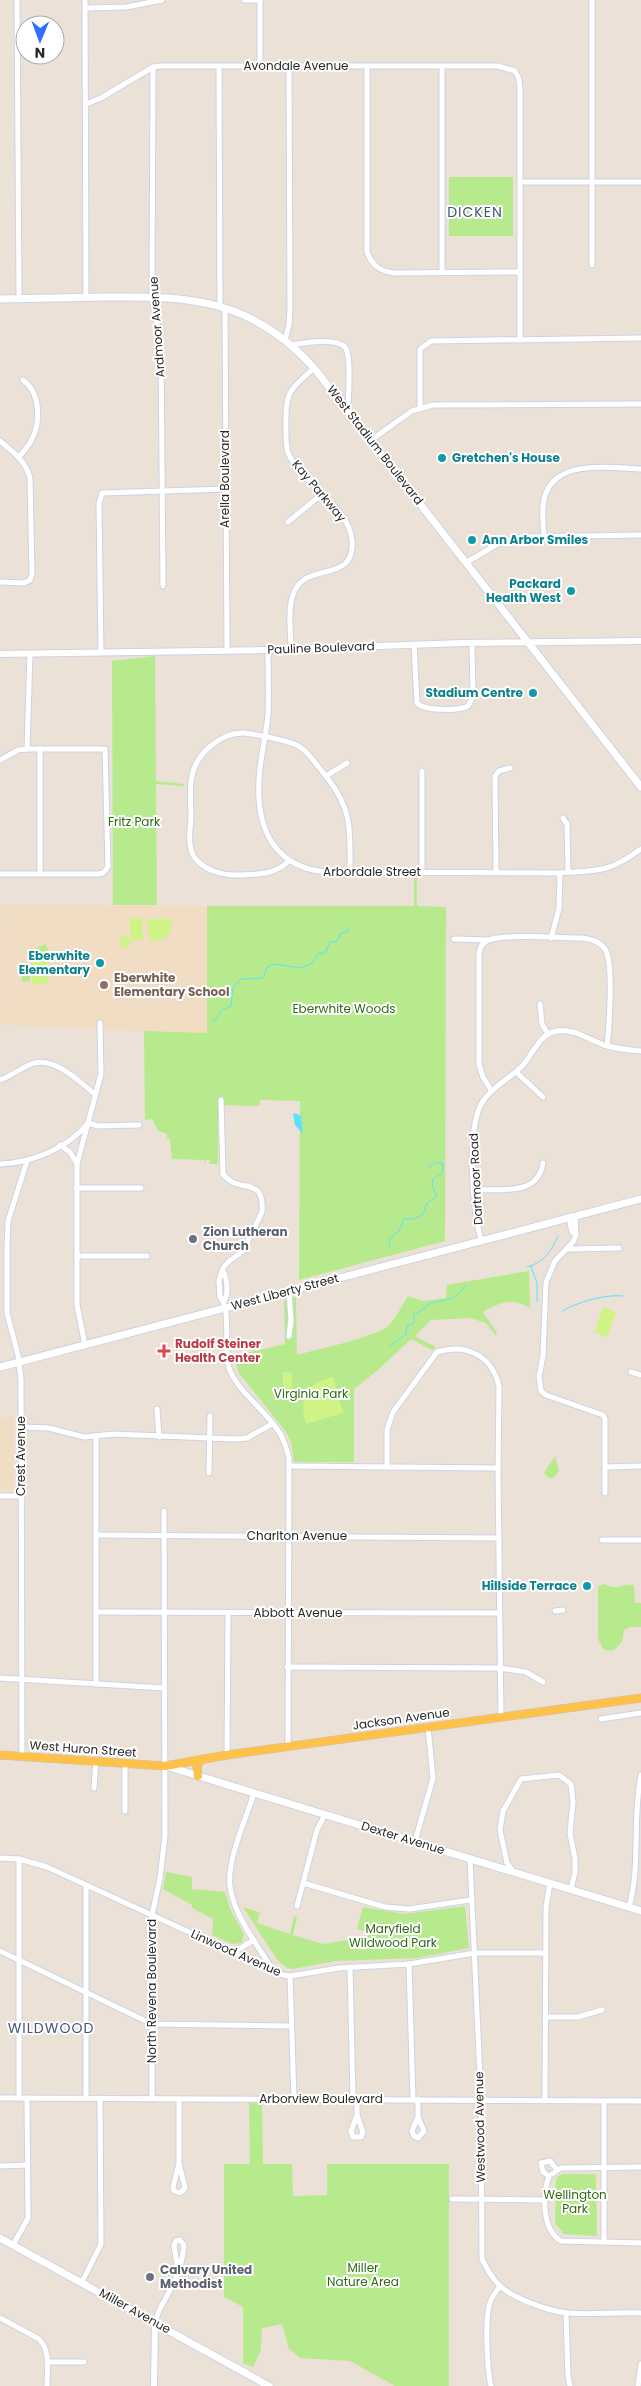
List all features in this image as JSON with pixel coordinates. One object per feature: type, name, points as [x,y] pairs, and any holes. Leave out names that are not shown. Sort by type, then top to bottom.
[{"type":"main road","name":"West Stadium Boulevard","points":[[0,299],[86,297],[188,299],[223,307],[256,322],[288,343],[314,368],[348,410],[641,787]]},
{"type":"main road","name":"West Liberty Street","points":[[0,1367],[85,1345],[224,1304],[289,1290],[641,1198]]},
{"type":"main road","name":"Jackson Avenue","points":[[165,1766],[227,1755],[641,1699]]},
{"type":"main road","name":"West Huron Street","points":[[0,1754],[165,1766]]},
{"type":"main road","points":[[198,1776],[197,1766],[201,1759]]},
{"type":"main road","name":"Dexter Avenue","points":[[165,1766],[641,1911]]},
{"type":"main road","name":"Miller Avenue","points":[[1,2240],[82,2282],[269,2386]]},
{"type":"street","points":[[17,0],[18,298]]},
{"type":"street","points":[[85,0],[86,297]]},
{"type":"street","points":[[86,8],[126,7],[162,0]]},
{"type":"street","points":[[244,0],[260,0],[260,66]]},
{"type":"street","points":[[592,0],[592,265]]},
{"type":"street","name":"Arella Boulevard","points":[[220,66],[227,651]]},
{"type":"street","points":[[289,66],[290,309],[288,343],[330,342],[344,345],[347,349],[349,361],[348,410]]},
{"type":"street","points":[[367,66],[367,252],[373,264],[386,272],[394,273],[520,272]]},
{"type":"street","points":[[442,66],[442,272]]},
{"type":"street","name":"Avondale Avenue","points":[[86,104],[101,98],[153,67],[498,66],[515,71],[519,79],[520,182]]},
{"type":"street","name":"Ardmoor Avenue","points":[[153,67],[152,297],[161,346],[163,586]]},
{"type":"street","points":[[520,339],[520,182],[641,182]]},
{"type":"street","points":[[420,407],[420,352],[421,347],[426,343],[520,339],[641,338]]},
{"type":"street","name":"Kay Parkway","points":[[292,649],[291,610],[293,593],[297,586],[302,580],[347,564],[352,553],[352,540],[347,523],[288,454],[287,396],[314,368]]},
{"type":"street","points":[[19,457],[31,442],[36,427],[37,412],[32,390],[23,380]]},
{"type":"street","points":[[371,440],[395,421],[420,407],[433,405],[641,404]]},
{"type":"street","points":[[0,441],[19,457],[28,468],[30,478],[32,574],[30,580],[24,583],[0,582]]},
{"type":"street","points":[[544,535],[544,502],[546,493],[551,483],[562,474],[585,469],[641,469]]},
{"type":"street","points":[[102,653],[98,504],[100,496],[106,492],[225,489]]},
{"type":"street","points":[[288,522],[322,494]]},
{"type":"street","points":[[466,562],[501,542],[521,537],[544,535],[641,535]]},
{"type":"street","name":"Pauline Boulevard","points":[[0,654],[227,651],[414,644],[641,641]]},
{"type":"street","points":[[414,644],[418,703],[426,709],[468,706],[473,697],[472,643]]},
{"type":"street","name":"Arbordale Street","points":[[268,650],[268,714],[259,780],[262,820],[268,836],[289,861],[307,870],[350,872],[560,873],[599,871],[614,867],[641,849]]},
{"type":"street","points":[[27,749],[30,654]]},
{"type":"street","points":[[289,861],[279,870],[272,873],[228,875],[203,866],[192,851],[192,775],[202,753],[212,745],[238,734],[287,740],[302,747],[335,788],[347,812],[350,824],[350,872]]},
{"type":"street","points":[[0,760],[18,750],[27,749],[105,749],[108,867],[103,873],[98,874],[0,874]]},
{"type":"street","points":[[40,749],[40,874]]},
{"type":"street","points":[[326,776],[347,763]]},
{"type":"street","points":[[496,872],[495,776],[499,771],[510,768]]},
{"type":"street","points":[[422,770],[422,872]]},
{"type":"street","points":[[563,818],[566,824],[568,872]]},
{"type":"street","points":[[551,938],[559,909],[560,873]]},
{"type":"street","points":[[454,938],[492,940],[506,938],[593,939],[604,948],[610,967],[606,1046]]},
{"type":"street","points":[[491,1090],[483,1077],[478,1053],[479,954],[481,946],[492,940]]},
{"type":"street","points":[[540,1004],[542,1024],[548,1034],[566,1030],[606,1046],[641,1051]]},
{"type":"street","points":[[85,1345],[77,1305],[77,1164],[101,1074],[100,1023]]},
{"type":"street","name":"Dartmoor Road","points":[[481,1239],[476,1212],[473,1138],[475,1121],[482,1103],[491,1090],[516,1072],[548,1034]]},
{"type":"street","points":[[0,1080],[31,1064],[47,1063],[58,1067],[95,1094]]},
{"type":"street","points":[[516,1072],[542,1097]]},
{"type":"street","points":[[221,1100],[223,1174],[228,1180],[257,1189],[261,1194],[262,1212],[243,1251],[228,1262],[223,1271],[226,1277],[224,1304],[226,1350],[230,1370],[272,1424],[284,1443],[289,1466],[288,1747]]},
{"type":"street","points":[[88,1123],[98,1126],[139,1125]]},
{"type":"street","points":[[0,1164],[27,1161],[80,1133],[88,1123]]},
{"type":"street","points":[[60,1145],[70,1152],[77,1164]]},
{"type":"street","name":"Crest Avenue","points":[[22,1756],[21,1427],[19,1362],[7,1313],[7,1246],[8,1221],[27,1161]]},
{"type":"street","points":[[475,1190],[510,1189],[533,1183],[541,1173],[543,1163]]},
{"type":"street","points":[[76,1188],[141,1188]]},
{"type":"street","points":[[572,1217],[572,1232],[576,1235],[573,1242],[555,1261],[546,1282],[543,1356],[539,1376],[540,1385],[546,1395],[554,1400],[603,1415],[605,1420],[605,1493]]},
{"type":"street","points":[[0,1246],[7,1246]]},
{"type":"street","points":[[568,1248],[619,1248]]},
{"type":"street","points":[[77,1256],[147,1256]]},
{"type":"street","points":[[289,1290],[291,1320],[289,1336]]},
{"type":"street","points":[[387,1467],[387,1430],[393,1412],[437,1352],[454,1349],[468,1350],[480,1355],[496,1376],[499,1386],[499,1668],[501,1717]]},
{"type":"street","points":[[631,1372],[641,1375]]},
{"type":"street","points":[[157,1410],[159,1437]]},
{"type":"street","points":[[210,1416],[210,1474]]},
{"type":"street","points":[[21,1427],[49,1428],[84,1437],[114,1434],[159,1437],[247,1438],[272,1424]]},
{"type":"street","points":[[96,1436],[96,1684]]},
{"type":"street","points":[[289,1466],[498,1468]]},
{"type":"street","points":[[606,1467],[641,1466]]},
{"type":"street","points":[[0,1496],[22,1496]]},
{"type":"street","name":"North Revena Boulevard","points":[[152,2098],[152,1915],[164,1852],[164,1511]]},
{"type":"street","name":"Charlton Avenue","points":[[96,1535],[499,1538]]},
{"type":"street","points":[[602,1540],[641,1540]]},
{"type":"street","points":[[555,1611],[563,1610]]},
{"type":"street","name":"Abbott Avenue","points":[[96,1612],[499,1613]]},
{"type":"street","points":[[227,1755],[228,1613]]},
{"type":"street","points":[[287,1667],[499,1668],[526,1672],[543,1682]]},
{"type":"street","points":[[0,1678],[164,1688]]},
{"type":"street","points":[[601,1719],[641,1713]]},
{"type":"street","points":[[415,1841],[433,1778],[428,1727]]},
{"type":"street","points":[[94,1788],[96,1760]]},
{"type":"street","points":[[125,1811],[125,1769],[127,1762]]},
{"type":"street","points":[[513,1871],[507,1863],[500,1830],[503,1811],[519,1782],[524,1777],[543,1778],[552,1774],[559,1775],[571,1784],[573,1802],[570,1833],[575,1859],[575,1872],[571,1889]]},
{"type":"street","points":[[629,1907],[636,1887],[636,1808],[641,1774]]},
{"type":"street","points":[[254,1793],[233,1860],[230,1885],[232,1897],[244,1923],[272,1970]]},
{"type":"street","points":[[297,1906],[318,1830],[325,1814]]},
{"type":"street","name":"Linwood Avenue","points":[[0,1858],[19,1859],[47,1867],[272,1970],[290,1976],[350,1967],[409,1964],[475,1953],[545,1953]]},
{"type":"street","points":[[19,1859],[19,2098]]},
{"type":"street","name":"Westwood Avenue","points":[[470,1859],[470,1900],[475,1953],[481,2099],[482,2259],[488,2272],[500,2286]]},
{"type":"street","points":[[303,1883],[384,1908],[409,1909],[470,1900]]},
{"type":"street","points":[[545,2099],[546,1908],[550,1883]]},
{"type":"street","points":[[86,1886],[86,2098]]},
{"type":"street","points":[[234,1952],[254,1940]]},
{"type":"street","points":[[0,1951],[152,2024],[291,2026]]},
{"type":"street","points":[[409,1964],[415,2099],[418,2117]]},
{"type":"street","points":[[350,1967],[357,2115]]},
{"type":"street","points":[[290,1976],[294,2098]]},
{"type":"street","points":[[546,2017],[578,2017],[602,2010]]},
{"type":"street","name":"Arborview Boulevard","points":[[0,2098],[355,2098],[641,2101]]},
{"type":"street","points":[[13,2245],[28,2218],[27,2098]]},
{"type":"street","points":[[82,2282],[101,2244],[100,2098]]},
{"type":"street","points":[[179,2099],[179,2163],[185,2188],[180,2193],[174,2191],[173,2187],[179,2163]]},
{"type":"street","points":[[604,2101],[604,2242]]},
{"type":"street","points":[[549,2176],[543,2172],[542,2162],[550,2161],[557,2170]]},
{"type":"street","points":[[0,2166],[28,2165]]},
{"type":"street","points":[[641,2167],[561,2168],[549,2176],[546,2200],[546,2223],[554,2237],[569,2242],[641,2242]]},
{"type":"street","points":[[452,2199],[546,2200]]},
{"type":"street","points":[[154,2386],[155,2323],[178,2270],[184,2245],[180,2240],[176,2241],[174,2245],[178,2270]]},
{"type":"street","points":[[491,2386],[488,2365],[489,2309],[491,2300],[500,2286],[526,2301],[566,2313],[641,2313]]},
{"type":"street","points":[[566,2313],[570,2386]]},
{"type":"street","points":[[0,2318],[39,2339],[44,2344],[47,2362],[47,2386]]},
{"type":"street","points":[[47,2362],[84,2362]]},
{"type":"street","points":[[638,2386],[641,2364]]},
{"type":"shaded area","name":"Eberwhite Elementary School","points":[[1,905],[207,906],[207,1034],[0,1025]]},
{"type":"shaded area","points":[[14,1416],[14,1490],[0,1490],[0,1419]]},
{"type":"green space","points":[[449,177],[513,177],[513,236],[449,236]]},
{"type":"green space","name":"Fritz Park","points":[[155,656],[156,781],[184,784],[184,786],[156,784],[157,905],[113,905],[112,661]]},
{"type":"green space","name":"Eberwhite Woods","points":[[414,878],[417,878],[417,906],[446,907],[445,1241],[299,1280],[300,1101],[260,1100],[259,1106],[218,1105],[218,1164],[209,1164],[210,1160],[206,1160],[206,1163],[204,1160],[172,1159],[170,1139],[167,1138],[167,1134],[158,1131],[152,1119],[145,1120],[144,1031],[207,1033],[207,906],[414,906]]},
{"type":"green space","points":[[130,918],[142,918],[143,940],[131,940]]},
{"type":"green space","points":[[147,919],[172,919],[169,933],[164,939],[150,941]]},
{"type":"green space","points":[[123,936],[127,936],[131,942],[127,948],[123,948],[119,944],[119,940]]},
{"type":"green space","points":[[46,944],[48,951],[29,958],[26,952]]},
{"type":"green space","points":[[32,960],[48,961],[47,984],[32,984]]},
{"type":"green space","points":[[23,964],[30,965],[30,981],[22,982]]},
{"type":"green space","name":"Virginia Park","points":[[529,1271],[530,1308],[517,1303],[506,1302],[483,1312],[497,1333],[496,1336],[486,1323],[470,1318],[431,1320],[415,1336],[436,1347],[432,1350],[411,1339],[378,1370],[354,1389],[354,1462],[294,1462],[291,1442],[286,1432],[239,1373],[233,1356],[285,1344],[284,1300],[296,1297],[297,1355],[360,1338],[383,1329],[389,1325],[408,1296],[423,1301],[446,1298],[447,1285]]},
{"type":"green space","points":[[603,1307],[616,1312],[607,1337],[594,1332]]},
{"type":"green space","points":[[283,1372],[292,1373],[292,1388],[283,1388]]},
{"type":"green space","points":[[333,1377],[343,1413],[306,1424],[303,1407],[307,1393],[317,1383]]},
{"type":"green space","points":[[555,1456],[559,1471],[554,1478],[549,1478],[544,1473]]},
{"type":"green space","points":[[604,1584],[612,1587],[634,1585],[635,1603],[641,1603],[641,1627],[631,1627],[624,1630],[622,1642],[614,1650],[604,1650],[598,1639],[598,1586]]},
{"type":"green space","points":[[166,1872],[192,1877],[192,1889],[225,1892],[231,1911],[244,1934],[242,1943],[232,1944],[212,1935],[213,1919],[163,1889]]},
{"type":"green space","name":"Maryfield Wildwood Park","points":[[465,1906],[469,1948],[417,1958],[336,1961],[293,1969],[287,1968],[278,1961],[243,1907],[260,1913],[257,1923],[290,1934],[294,1916],[297,1917],[293,1935],[322,1944],[368,1937],[368,1932],[357,1929],[363,1907],[405,1914]]},
{"type":"green space","name":"Miller Nature Area","points":[[249,2103],[262,2103],[263,2164],[292,2164],[293,2196],[327,2195],[327,2164],[449,2164],[449,2386],[395,2386],[350,2361],[300,2358],[289,2349],[282,2324],[262,2328],[261,2350],[253,2367],[243,2363],[243,2307],[224,2297],[224,2164],[250,2164]]},
{"type":"green space","name":"Wellington Park","points":[[565,2174],[596,2174],[597,2236],[564,2234],[555,2223],[556,2180],[558,2176]]},
{"type":"water","points":[[293,1114],[301,1116],[303,1134],[295,1125]]},
{"type":"waterway","points":[[213,1022],[222,1010],[231,1006],[233,987],[241,979],[263,978],[267,967],[275,964],[300,968],[311,964],[318,954],[325,953],[330,942],[336,942],[341,933],[347,932],[349,928]]},
{"type":"waterway","points":[[390,1246],[389,1239],[399,1231],[404,1219],[414,1219],[423,1214],[427,1203],[437,1196],[432,1186],[433,1179],[442,1173],[443,1164],[436,1162],[429,1167]]},
{"type":"waterway","points":[[527,1267],[538,1263],[546,1256],[558,1236]]},
{"type":"waterway","points":[[531,1266],[537,1283],[537,1302]]},
{"type":"waterway","points":[[390,1346],[406,1334],[407,1326],[414,1323],[414,1315],[427,1305],[456,1296],[465,1286]]},
{"type":"waterway","points":[[562,1311],[592,1299],[623,1296]]},
{"type":"place","name":"Gretchen's House","points":[[442,458]]},
{"type":"place","name":"Ann Arbor Smiles","points":[[472,540]]},
{"type":"place","name":"Packard Health West","points":[[571,591]]},
{"type":"place","name":"Stadium Centre","points":[[533,693]]},
{"type":"place","name":"Eberwhite Elementary","points":[[100,963]]},
{"type":"place","name":"Eberwhite Elementary School","points":[[104,985]]},
{"type":"place","name":"Zion Lutheran Church","points":[[193,1239]]},
{"type":"place","name":"Rudolf Steiner Health Center","points":[[164,1351]]},
{"type":"place","name":"Hillside Terrace","points":[[587,1586]]},
{"type":"place","name":"Calvary United Methodist","points":[[150,2277]]},
{"type":"district","name":"DICKEN","points":[[475,212]]},
{"type":"district","name":"WILDWOOD","points":[[51,2028]]}]
